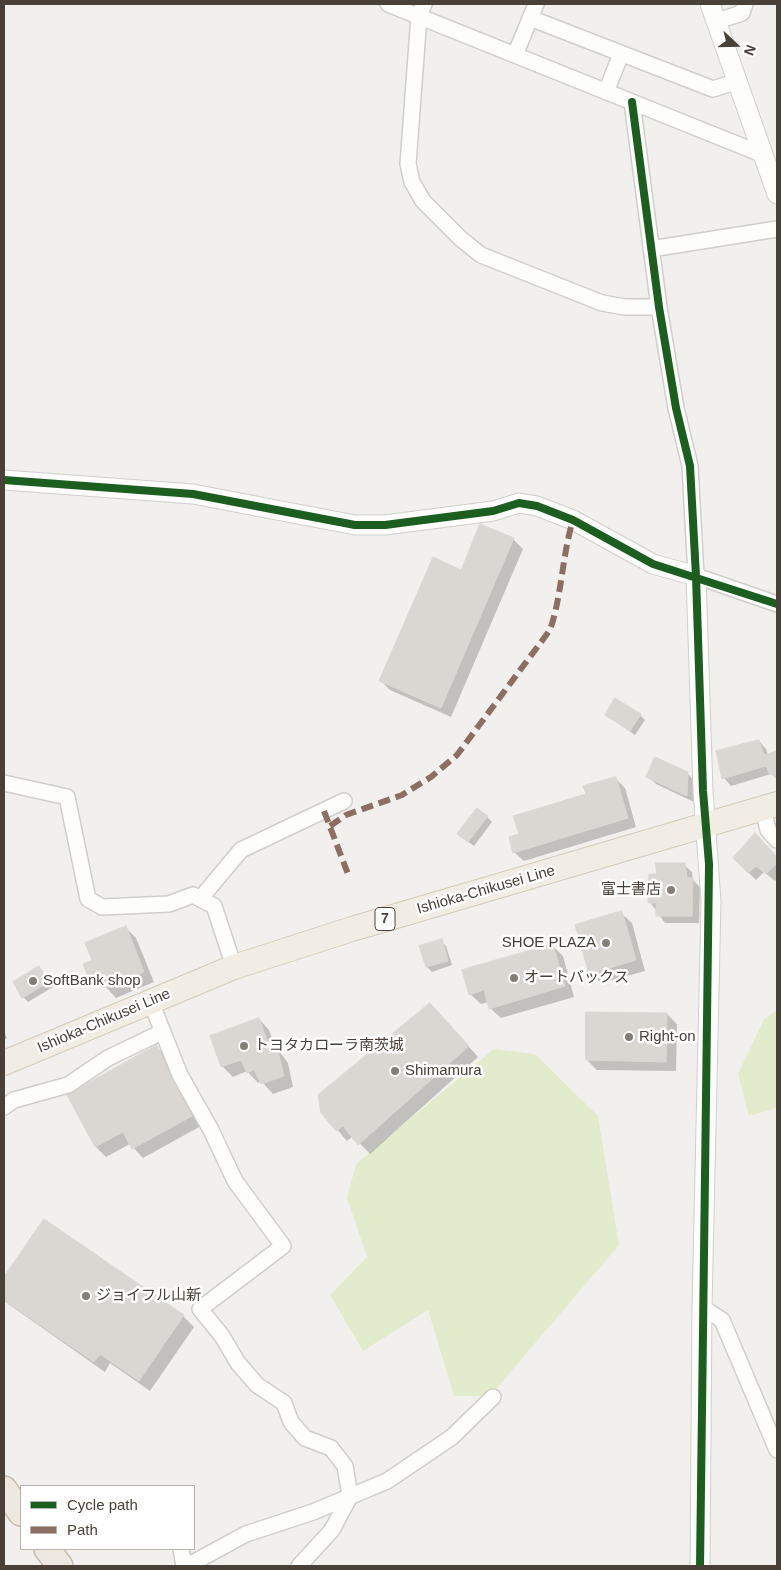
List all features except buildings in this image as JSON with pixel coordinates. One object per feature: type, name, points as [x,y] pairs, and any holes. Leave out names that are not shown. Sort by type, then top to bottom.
[{"type":"highway","points":[[4,1489],[20,1512]]},
{"type":"highway","points":[[48,1550],[60,1566]]},
{"type":"main road","name":"Ishioka-Chikusei Line","points":[[4,1063],[234,967],[352,929],[770,806]]},
{"type":"street","points":[[388,4],[422,10],[515,55],[764,155]]},
{"type":"street","points":[[745,4],[742,13],[713,12],[777,194]]},
{"type":"street","points":[[422,10],[408,164],[412,182],[423,201],[461,239],[481,255],[602,303],[625,307],[659,307]]},
{"type":"street","points":[[515,55],[533,11],[621,54],[713,90],[738,81]]},
{"type":"street","points":[[606,92],[621,54]]},
{"type":"street","points":[[632,102],[659,307],[676,408],[690,466],[696,576],[697,654],[711,901],[702,1306],[700,1566]]},
{"type":"street","points":[[651,249],[777,229]]},
{"type":"street","points":[[4,480],[192,494],[354,525],[385,525],[493,511],[519,503],[537,506],[573,520],[653,564],[696,576],[777,604]]},
{"type":"street","points":[[4,783],[67,797],[88,899],[102,907],[170,904],[193,895],[214,906],[234,967]]},
{"type":"street","points":[[200,899],[240,850],[344,801]]},
{"type":"street","points":[[770,806],[768,830],[777,840]]},
{"type":"street","points":[[151,1002],[180,1075],[211,1130],[235,1181],[284,1246],[200,1309],[222,1336],[238,1363],[257,1384],[284,1403],[291,1422],[305,1438],[331,1448],[345,1466],[350,1496],[332,1530],[299,1566]]},
{"type":"street","points":[[4,1107],[14,1100],[68,1085],[108,1058],[162,1032]]},
{"type":"street","points":[[702,1306],[722,1320],[777,1450]]},
{"type":"street","points":[[181,1550],[185,1566],[246,1534],[387,1481],[452,1437],[494,1396]]},
{"type":"green space","points":[[777,1010],[777,1108],[749,1116],[738,1074],[764,1019]]},
{"type":"green space","points":[[494,1049],[535,1054],[598,1116],[619,1245],[490,1396],[454,1396],[428,1310],[363,1351],[330,1295],[367,1257],[347,1198],[356,1164]]},
{"type":"marked path","points":[[330,826],[346,815],[402,795],[431,777],[457,755],[550,630],[573,520]]},
{"type":"marked path","points":[[324,811],[348,874]]},
{"type":"cycle path","points":[[632,102],[659,307],[676,408],[690,466],[696,576],[703,791],[709,864],[700,1566]]},
{"type":"cycle path","points":[[4,480],[193,494],[355,525],[385,525],[493,511],[519,503],[537,506],[573,520],[653,564],[777,604]]},
{"type":"place","name":"富士書店","points":[[671,890]]},
{"type":"place","name":"SHOE PLAZA","points":[[606,943]]},
{"type":"place","name":"オートバックス","points":[[514,978]]},
{"type":"place","name":"SoftBank shop","points":[[33,981]]},
{"type":"place","name":"Right-on","points":[[629,1037]]},
{"type":"place","name":"トヨタカローラ南茨城","points":[[244,1046]]},
{"type":"place","name":"Shimamura","points":[[395,1071]]},
{"type":"place","name":"ジョイフル山新","points":[[86,1296]]}]
